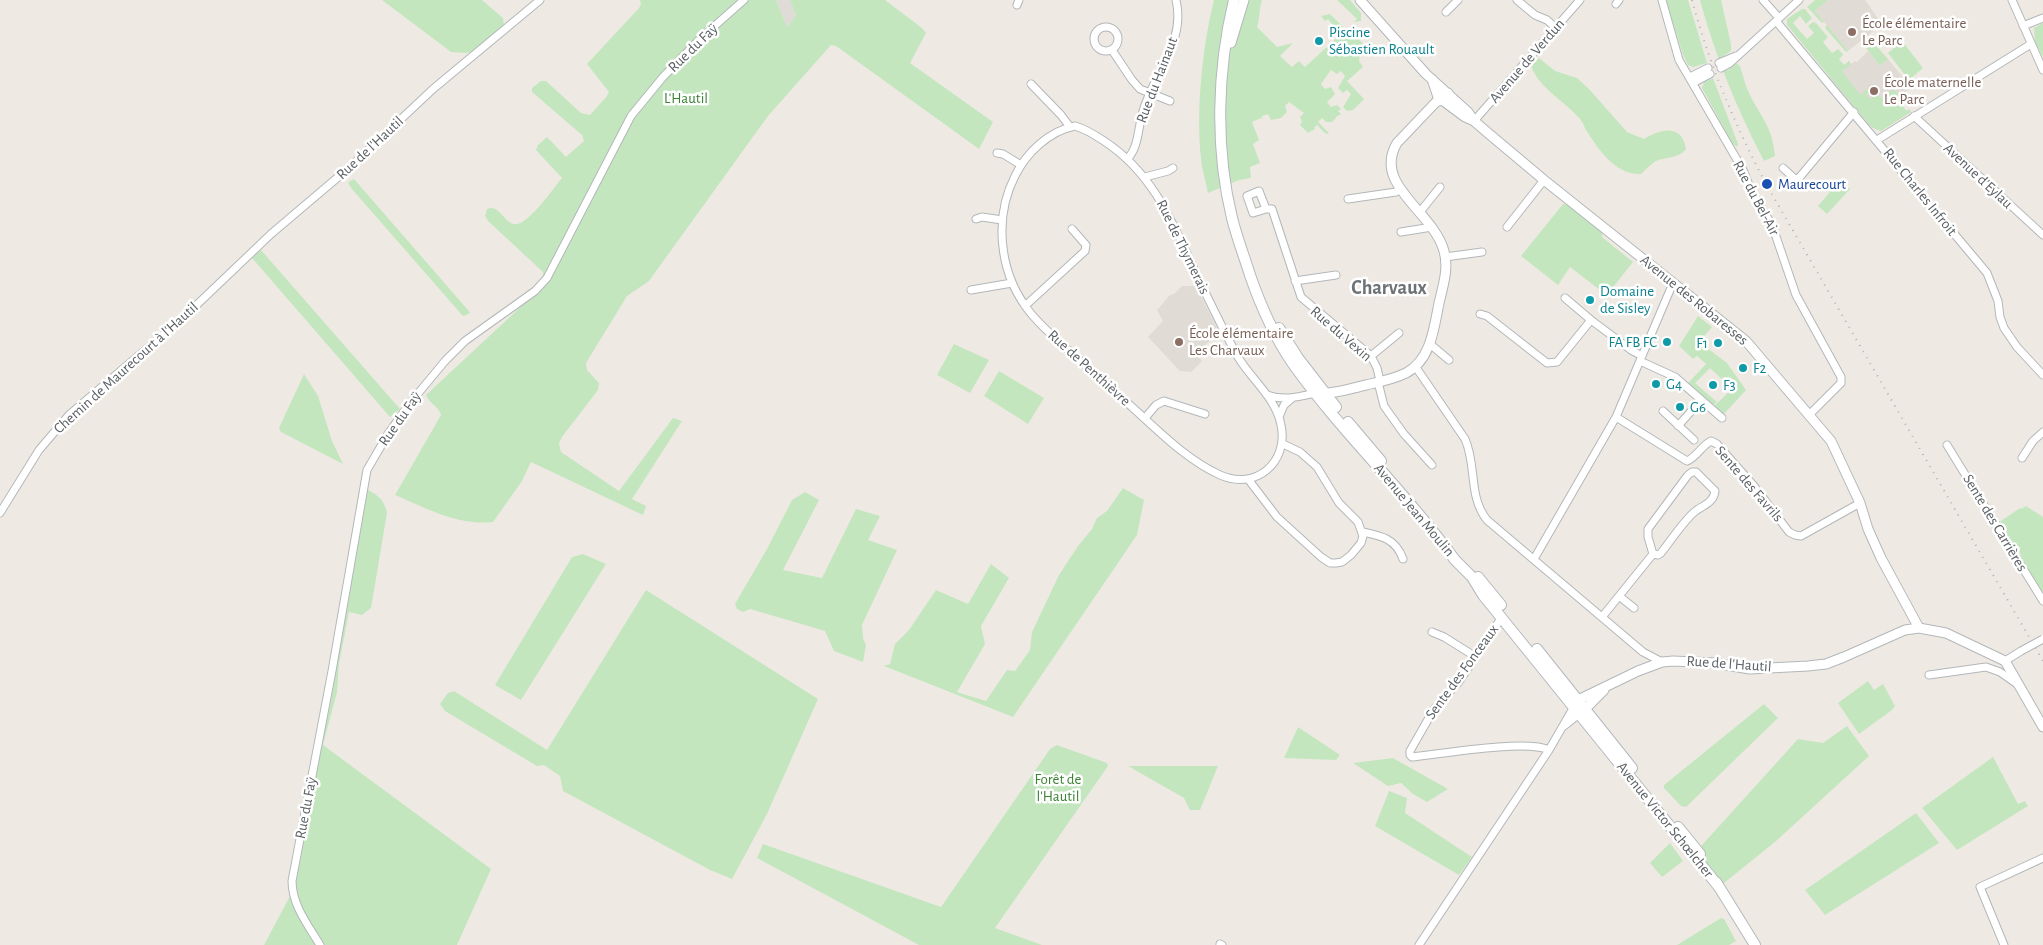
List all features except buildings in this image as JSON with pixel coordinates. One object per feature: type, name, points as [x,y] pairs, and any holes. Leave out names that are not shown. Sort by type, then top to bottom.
[{"type":"main road","points":[[1234,0],[1224,55],[1221,92],[1221,145],[1226,188],[1236,232],[1250,274]]},
{"type":"main road","points":[[1221,92],[1242,0]]},
{"type":"main road","name":"Avenue Jean Moulin","points":[[1250,274],[1260,303],[1282,348],[1579,708]]},
{"type":"main road","name":"Avenue Jean Moulin","points":[[1250,274],[1270,314],[1320,393],[1367,442],[1424,516],[1464,561],[1579,708]]},
{"type":"main road","name":"Avenue Victor Schœlcher","points":[[1579,708],[1719,887],[1755,945]]},
{"type":"street","name":"Rue de l'Hautil","points":[[203,299],[272,234],[350,168],[433,89],[540,0]]},
{"type":"street","name":"Rue du Faÿ","points":[[320,945],[299,910],[294,897],[292,881],[333,669],[367,470],[388,434],[445,361],[465,341],[535,291],[547,278],[631,116],[669,70],[700,38],[744,0]]},
{"type":"street","name":"Rue du Hainaut","points":[[1128,158],[1134,150],[1143,110],[1149,94],[1167,59],[1174,39],[1178,19],[1176,0]]},
{"type":"street","name":"Avenue des Robaresses","points":[[1360,0],[1432,80],[1441,96],[1472,115],[1474,121],[1544,180],[1673,283],[1738,332],[1810,414],[1831,441],[1860,503],[1868,529],[1881,558],[1919,628]]},
{"type":"street","points":[[1446,12],[1458,0]]},
{"type":"street","points":[[1517,0],[1535,15],[1547,20],[1556,28]]},
{"type":"street","name":"Avenue de Verdun","points":[[1474,121],[1580,0]]},
{"type":"street","name":"Rue du Bel-Air","points":[[1662,0],[1675,51],[1772,225],[1796,295],[1841,377],[1841,383],[1810,414]]},
{"type":"street","name":"Rue Charles Infroit","points":[[1763,0],[1987,273],[1998,301],[2000,317],[2004,328],[2043,375]]},
{"type":"street","points":[[1720,66],[1741,52],[1799,0]]},
{"type":"street","points":[[2010,0],[2043,70]]},
{"type":"street","points":[[2023,26],[2043,18]]},
{"type":"street","points":[[1877,140],[2031,44]]},
{"type":"street","points":[[1112,50],[1136,85],[1149,94],[1170,101]]},
{"type":"street","points":[[1691,80],[1709,71]]},
{"type":"street","points":[[1031,84],[1070,127]]},
{"type":"street","points":[[1266,395],[1278,399],[1292,398],[1379,382],[1404,374],[1415,366],[1430,344],[1445,275],[1445,257],[1439,238],[1432,227],[1400,188],[1391,171],[1391,159],[1394,149],[1402,138],[1441,96]]},
{"type":"street","points":[[1782,168],[1795,179],[1799,178],[1854,112]]},
{"type":"street","name":"Avenue d'Eylau","points":[[1914,116],[2043,235]]},
{"type":"street","name":"Rue de Thymerais","points":[[1070,127],[1075,126],[1084,129],[1128,158],[1145,177],[1168,212],[1238,356],[1273,405],[1279,417]]},
{"type":"street","name":"Rue de Penthièvre","points":[[1070,127],[1040,144],[1021,165],[1012,182],[1002,220],[1004,252],[1012,283],[1025,306],[1046,329],[1181,449],[1211,470],[1230,478],[1248,479]]},
{"type":"street","points":[[996,153],[1003,154],[1021,165]]},
{"type":"street","points":[[1145,177],[1173,168]]},
{"type":"street","points":[[1507,227],[1544,180]]},
{"type":"street","points":[[1420,212],[1440,187]]},
{"type":"street","points":[[1348,200],[1396,192],[1400,188]]},
{"type":"street","name":"Rue du Vexin","points":[[1266,209],[1272,209],[1301,298],[1371,356],[1377,368],[1384,406],[1404,434],[1432,465]]},
{"type":"street","points":[[976,219],[982,217],[1002,220]]},
{"type":"street","points":[[1401,232],[1432,227]]},
{"type":"street","points":[[1025,306],[1085,251],[1086,245],[1072,229]]},
{"type":"street","points":[[1445,257],[1482,252]]},
{"type":"street","points":[[1295,281],[1336,275]]},
{"type":"street","points":[[971,290],[1012,283]]},
{"type":"street","points":[[1534,560],[1616,417],[1673,283]]},
{"type":"street","points":[[1564,298],[1641,358],[1675,376],[1722,418]]},
{"type":"street","name":"Chemin de Maurecourt à l'Hautil","points":[[0,513],[35,456],[60,424],[203,299]]},
{"type":"street","points":[[1480,314],[1487,316],[1547,363],[1557,362],[1591,320]]},
{"type":"street","points":[[1371,356],[1399,333]]},
{"type":"street","points":[[1430,344],[1449,360]]},
{"type":"street","points":[[1415,366],[1437,396],[1468,446],[1475,498],[1480,511],[1487,520],[1647,656],[1662,662]]},
{"type":"street","points":[[1283,444],[1300,452],[1317,467],[1340,503],[1358,522],[1363,532],[1361,544],[1342,562],[1330,562],[1312,549],[1277,517],[1248,479],[1258,476],[1277,459],[1283,444],[1279,417],[1284,405],[1292,398]]},
{"type":"street","points":[[1273,405],[1278,399]]},
{"type":"street","points":[[1678,426],[1701,400]]},
{"type":"street","points":[[1145,418],[1156,405],[1164,401],[1205,414]]},
{"type":"street","points":[[1273,405],[1284,405]]},
{"type":"street","points":[[1662,411],[1694,440]]},
{"type":"street","name":"Sente des Favrils","points":[[1616,417],[1687,461],[1691,460],[1711,441],[1717,444],[1754,486],[1789,532],[1794,535],[1801,536],[1860,503]]},
{"type":"street","points":[[2022,458],[2033,441],[2043,432]]},
{"type":"street","name":"Sente des Carrières","points":[[1947,445],[2043,601]]},
{"type":"street","points":[[1602,617],[1654,554],[1658,555],[1661,553],[1695,511],[1707,504],[1715,496],[1716,491],[1696,472],[1688,475],[1648,529],[1648,537],[1654,554]]},
{"type":"street","points":[[1363,532],[1391,541],[1399,549],[1402,559]]},
{"type":"street","points":[[1619,596],[1634,608]]},
{"type":"street","name":"Sente des Fonceaux","points":[[1502,617],[1458,683],[1434,709],[1410,751],[1410,755],[1412,757],[1510,747],[1543,747],[1549,750]]},
{"type":"street","name":"Rue de l'Hautil","points":[[1419,945],[1564,726],[1579,708],[1610,684],[1651,665],[1662,662],[1714,664],[1750,669],[1826,664],[1905,630],[1919,628],[1946,633],[2005,661]]},
{"type":"street","points":[[1432,632],[1476,656]]},
{"type":"street","points":[[2043,639],[2005,661],[2043,727]]},
{"type":"street","points":[[1647,656],[1651,665]]},
{"type":"street","points":[[1929,675],[1986,667],[2000,672],[2020,686]]},
{"type":"street","points":[[2004,945],[1980,886],[2043,858]]},
{"type":"shaded area","points":[[776,0],[790,0],[796,16],[787,27]]},
{"type":"shaded area","name":"École élémentaire Le Parc","points":[[1828,0],[1865,0],[1882,24],[1848,51],[1815,11]]},
{"type":"shaded area","name":"École maternelle Le Parc","points":[[1868,51],[1880,66],[1888,59],[1911,87],[1899,98],[1906,111],[1909,109],[1911,112],[1881,131],[1871,127],[1829,77],[1849,61],[1851,64],[1855,61],[1857,62]]},
{"type":"shaded area","points":[[1182,286],[1196,286],[1219,332],[1196,354],[1202,361],[1191,372],[1180,371],[1148,337],[1163,321],[1157,310],[1170,295],[1174,294]]},
{"type":"green space","points":[[382,0],[482,0],[503,18],[504,25],[476,50],[467,53],[451,52]]},
{"type":"green space","name":"L'Hautil","points":[[640,0],[776,0],[787,27],[796,16],[790,0],[885,0],[926,33],[910,63],[993,122],[979,149],[836,46],[831,45],[768,116],[649,281],[627,296],[586,363],[587,370],[599,383],[598,390],[562,437],[559,444],[561,452],[619,491],[673,418],[682,421],[632,499],[646,506],[643,515],[531,462],[522,481],[493,522],[480,523],[455,519],[395,495],[441,415],[426,395],[542,287],[543,272],[488,221],[485,216],[487,209],[492,208],[513,224],[528,218],[562,178],[536,150],[538,145],[547,137],[566,157],[584,141],[582,135],[532,92],[532,88],[541,81],[546,81],[581,113],[590,115],[609,92],[587,64],[639,8]]},
{"type":"green space","points":[[1214,0],[1262,0],[1257,27],[1277,47],[1293,43],[1280,56],[1292,67],[1299,61],[1305,67],[1341,34],[1328,19],[1325,21],[1321,16],[1330,14],[1346,30],[1349,28],[1364,45],[1361,49],[1359,61],[1363,67],[1347,81],[1364,99],[1353,110],[1347,111],[1343,107],[1351,94],[1347,90],[1343,93],[1338,88],[1345,76],[1341,71],[1337,74],[1331,70],[1321,84],[1325,89],[1331,87],[1335,94],[1327,102],[1331,107],[1337,105],[1341,109],[1338,111],[1341,114],[1332,122],[1326,122],[1322,118],[1318,122],[1329,133],[1326,134],[1317,125],[1315,129],[1308,133],[1300,125],[1302,122],[1300,117],[1304,113],[1289,102],[1285,106],[1287,112],[1281,118],[1271,120],[1268,114],[1262,116],[1263,119],[1252,122],[1259,140],[1253,144],[1260,163],[1250,167],[1251,178],[1239,180],[1208,193],[1201,159],[1199,120],[1203,58]]},
{"type":"green space","points":[[1337,0],[1350,0],[1361,13],[1361,21],[1354,22],[1357,19]]},
{"type":"green space","points":[[1666,0],[1688,0],[1707,63],[1693,67],[1688,65],[1683,55]]},
{"type":"green space","points":[[1700,0],[1721,0],[1731,44],[1731,51],[1722,57],[1727,71],[1736,63],[1740,66],[1753,102],[1769,129],[1774,145],[1775,156],[1764,161],[1728,82]]},
{"type":"green space","points":[[1815,0],[1828,0],[1815,11],[1824,22],[1822,23],[1807,7]]},
{"type":"green space","points":[[1805,9],[1812,18],[1806,24],[1800,16],[1793,23],[1807,39],[1814,33],[1808,26],[1813,22],[1816,23],[1828,37],[1823,42],[1832,53],[1838,49],[1843,55],[1839,59],[1844,65],[1849,61],[1851,64],[1842,71],[1860,95],[1873,84],[1876,87],[1866,94],[1870,99],[1877,94],[1881,98],[1894,89],[1900,97],[1905,110],[1909,109],[1911,112],[1881,131],[1871,127],[1787,25],[1787,19]]},
{"type":"green space","points":[[2043,23],[2043,57],[2035,42],[2034,28]]},
{"type":"green space","points":[[1827,25],[1848,51],[1846,52],[1825,28]]},
{"type":"green space","points":[[1902,41],[1923,68],[1909,80],[1888,53]]},
{"type":"green space","points":[[1873,42],[1888,59],[1880,66],[1866,48]]},
{"type":"green space","points":[[1539,58],[1555,71],[1577,78],[1627,132],[1644,139],[1650,135],[1670,130],[1680,135],[1686,149],[1676,156],[1656,161],[1641,174],[1632,173],[1616,166],[1602,153],[1579,118],[1545,87],[1535,74],[1531,66]]},
{"type":"green space","points":[[1713,78],[1738,144],[1737,147],[1732,143],[1702,88],[1704,82]]},
{"type":"green space","points":[[354,179],[470,313],[462,315],[351,188],[348,182]]},
{"type":"green space","points":[[1840,180],[1850,189],[1827,214],[1818,206]]},
{"type":"green space","points":[[1563,204],[1570,205],[1602,232],[1602,237],[1633,262],[1610,291],[1605,294],[1570,267],[1558,285],[1521,256]]},
{"type":"green space","points":[[261,250],[400,409],[390,417],[252,258]]},
{"type":"green space","points":[[1698,316],[1712,327],[1699,342],[1727,363],[1746,390],[1724,414],[1713,407],[1732,389],[1710,368],[1695,383],[1717,402],[1712,406],[1688,383],[1706,364],[1697,356],[1693,359],[1679,346]]},
{"type":"green space","points":[[954,344],[989,360],[970,393],[937,375]]},
{"type":"green space","points":[[999,371],[1044,398],[1028,424],[984,396]]},
{"type":"green space","points":[[304,374],[318,396],[332,441],[343,464],[281,432],[279,428]]},
{"type":"green space","points":[[363,487],[379,497],[387,513],[371,608],[362,615],[349,612],[339,664],[337,692],[323,745],[491,869],[457,945],[264,945],[290,896],[321,743],[325,701],[324,687],[329,678]]},
{"type":"green space","points":[[1123,488],[1144,500],[1137,535],[1013,717],[884,666],[890,664],[895,644],[909,630],[936,590],[968,604],[991,564],[1009,578],[981,626],[985,644],[957,692],[986,701],[1007,670],[1015,671],[1030,650],[1032,632],[1059,575],[1092,529],[1097,518],[1107,511]]},
{"type":"green space","points":[[805,492],[819,500],[783,570],[822,578],[856,509],[880,516],[868,540],[897,550],[862,625],[863,638],[866,645],[863,662],[834,651],[825,631],[750,609],[743,612],[737,609],[735,604],[767,549],[792,500]]},
{"type":"green space","points":[[2026,506],[2043,517],[2043,591],[2041,591],[2020,558],[2021,554],[2018,551],[2014,551],[1998,523]]},
{"type":"green space","points":[[583,554],[606,564],[521,700],[495,685],[572,557]]},
{"type":"green space","points":[[646,590],[818,699],[767,814],[732,879],[710,870],[563,791],[560,776],[544,765],[537,766],[445,711],[440,704],[448,693],[454,691],[547,750]]},
{"type":"green space","points":[[1868,681],[1874,690],[1883,684],[1895,706],[1859,734],[1838,703]]},
{"type":"green space","points":[[1764,704],[1778,718],[1686,807],[1681,806],[1664,788],[1664,785]]},
{"type":"green space","points":[[1847,726],[1869,756],[1775,842],[1719,887],[1698,851],[1702,845],[1798,739],[1823,743]]},
{"type":"green space","points":[[1298,727],[1340,755],[1336,760],[1284,758]]},
{"type":"green space","name":"Forêt de l'Hautil","points":[[1057,745],[1107,763],[1108,766],[995,928],[1042,945],[919,945],[757,858],[763,844],[941,907],[1050,749]]},
{"type":"green space","points":[[1993,757],[2018,804],[2025,801],[2028,806],[1957,850],[1922,808]]},
{"type":"green space","points":[[1393,758],[1448,789],[1427,802],[1413,794],[1401,783],[1388,786],[1353,763]]},
{"type":"green space","points":[[1128,766],[1218,766],[1200,810],[1190,810],[1184,798]]},
{"type":"green space","points":[[1389,791],[1407,798],[1405,813],[1472,857],[1459,875],[1375,826]]},
{"type":"green space","points":[[1916,813],[1939,843],[1825,915],[1805,890]]},
{"type":"green space","points":[[1670,843],[1683,861],[1662,877],[1650,863]]},
{"type":"green space","points":[[1721,918],[1724,919],[1736,941],[1729,945],[1677,945]]},
{"type":"railway","points":[[1692,0],[1706,47],[1724,94],[1766,184],[2043,661]]},
{"type":"place","name":"École élémentaire Le Parc","points":[[1852,32]]},
{"type":"place","name":"Piscine Sébastien Rouault","points":[[1319,41]]},
{"type":"place","name":"École maternelle Le Parc","points":[[1874,91]]},
{"type":"place","name":"Maurecourt","points":[[1767,184]]},
{"type":"place","name":"Domaine de Sisley","points":[[1590,300]]},
{"type":"place","name":"École élémentaire Les Charvaux","points":[[1179,342]]},
{"type":"place","name":"FA FB FC","points":[[1667,342]]},
{"type":"place","name":"F1","points":[[1718,343]]},
{"type":"place","name":"F2","points":[[1743,368]]},
{"type":"place","name":"G4","points":[[1656,384]]},
{"type":"place","name":"F3","points":[[1713,385]]},
{"type":"place","name":"G6","points":[[1680,407]]},
{"type":"district","name":"Charvaux","points":[[1389,288]]}]
